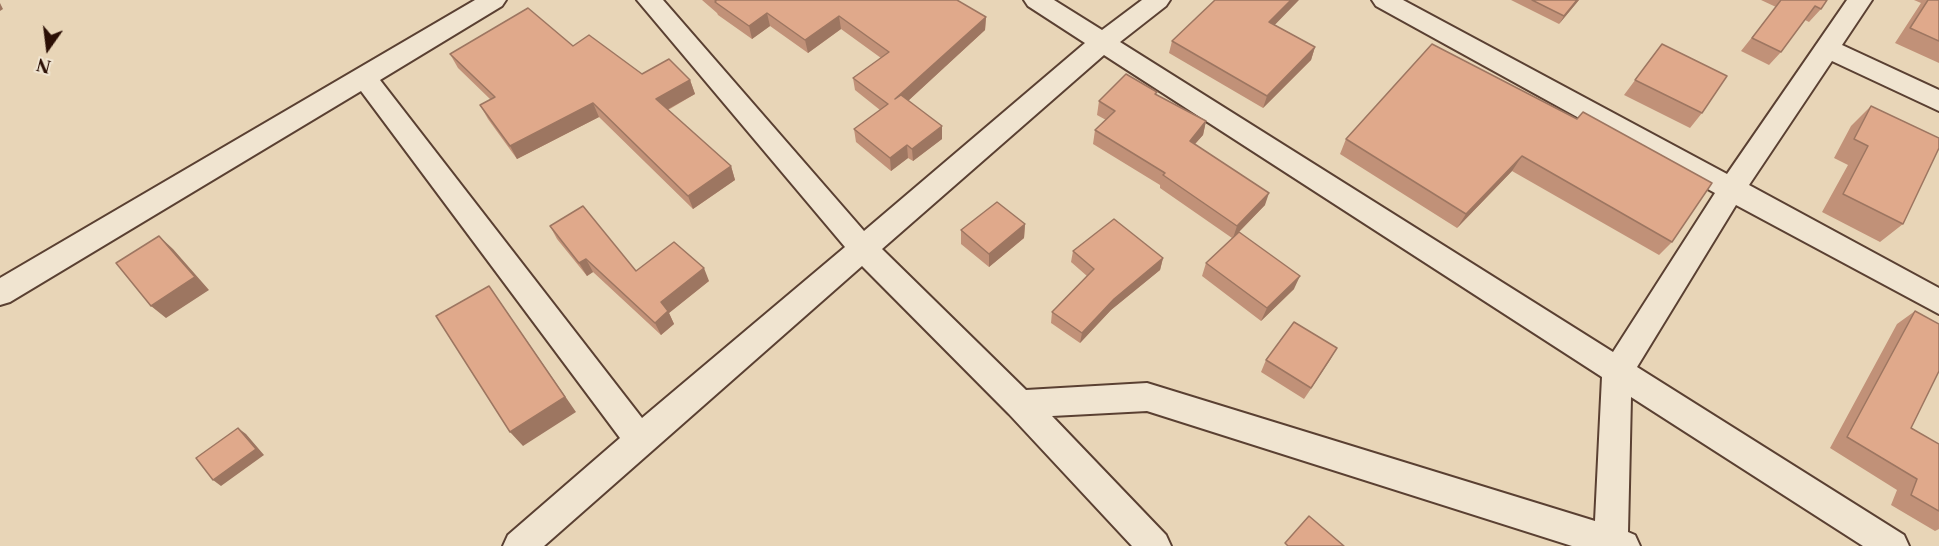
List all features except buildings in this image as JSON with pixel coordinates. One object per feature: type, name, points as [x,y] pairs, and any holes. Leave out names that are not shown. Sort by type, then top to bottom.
[{"type":"street","points":[[0,292],[494,0]]},
{"type":"street","points":[[649,0],[863,249],[1020,404],[1154,546]]},
{"type":"street","points":[[1036,0],[1892,546]]},
{"type":"street","points":[[520,546],[1102,43],[1158,0]]},
{"type":"street","points":[[1384,0],[1939,302]]},
{"type":"street","points":[[1020,404],[1147,397],[1615,545],[1617,372],[1731,190],[1860,0]]},
{"type":"street","points":[[1826,48],[1939,101]]},
{"type":"street","points":[[364,77],[640,440]]}]
